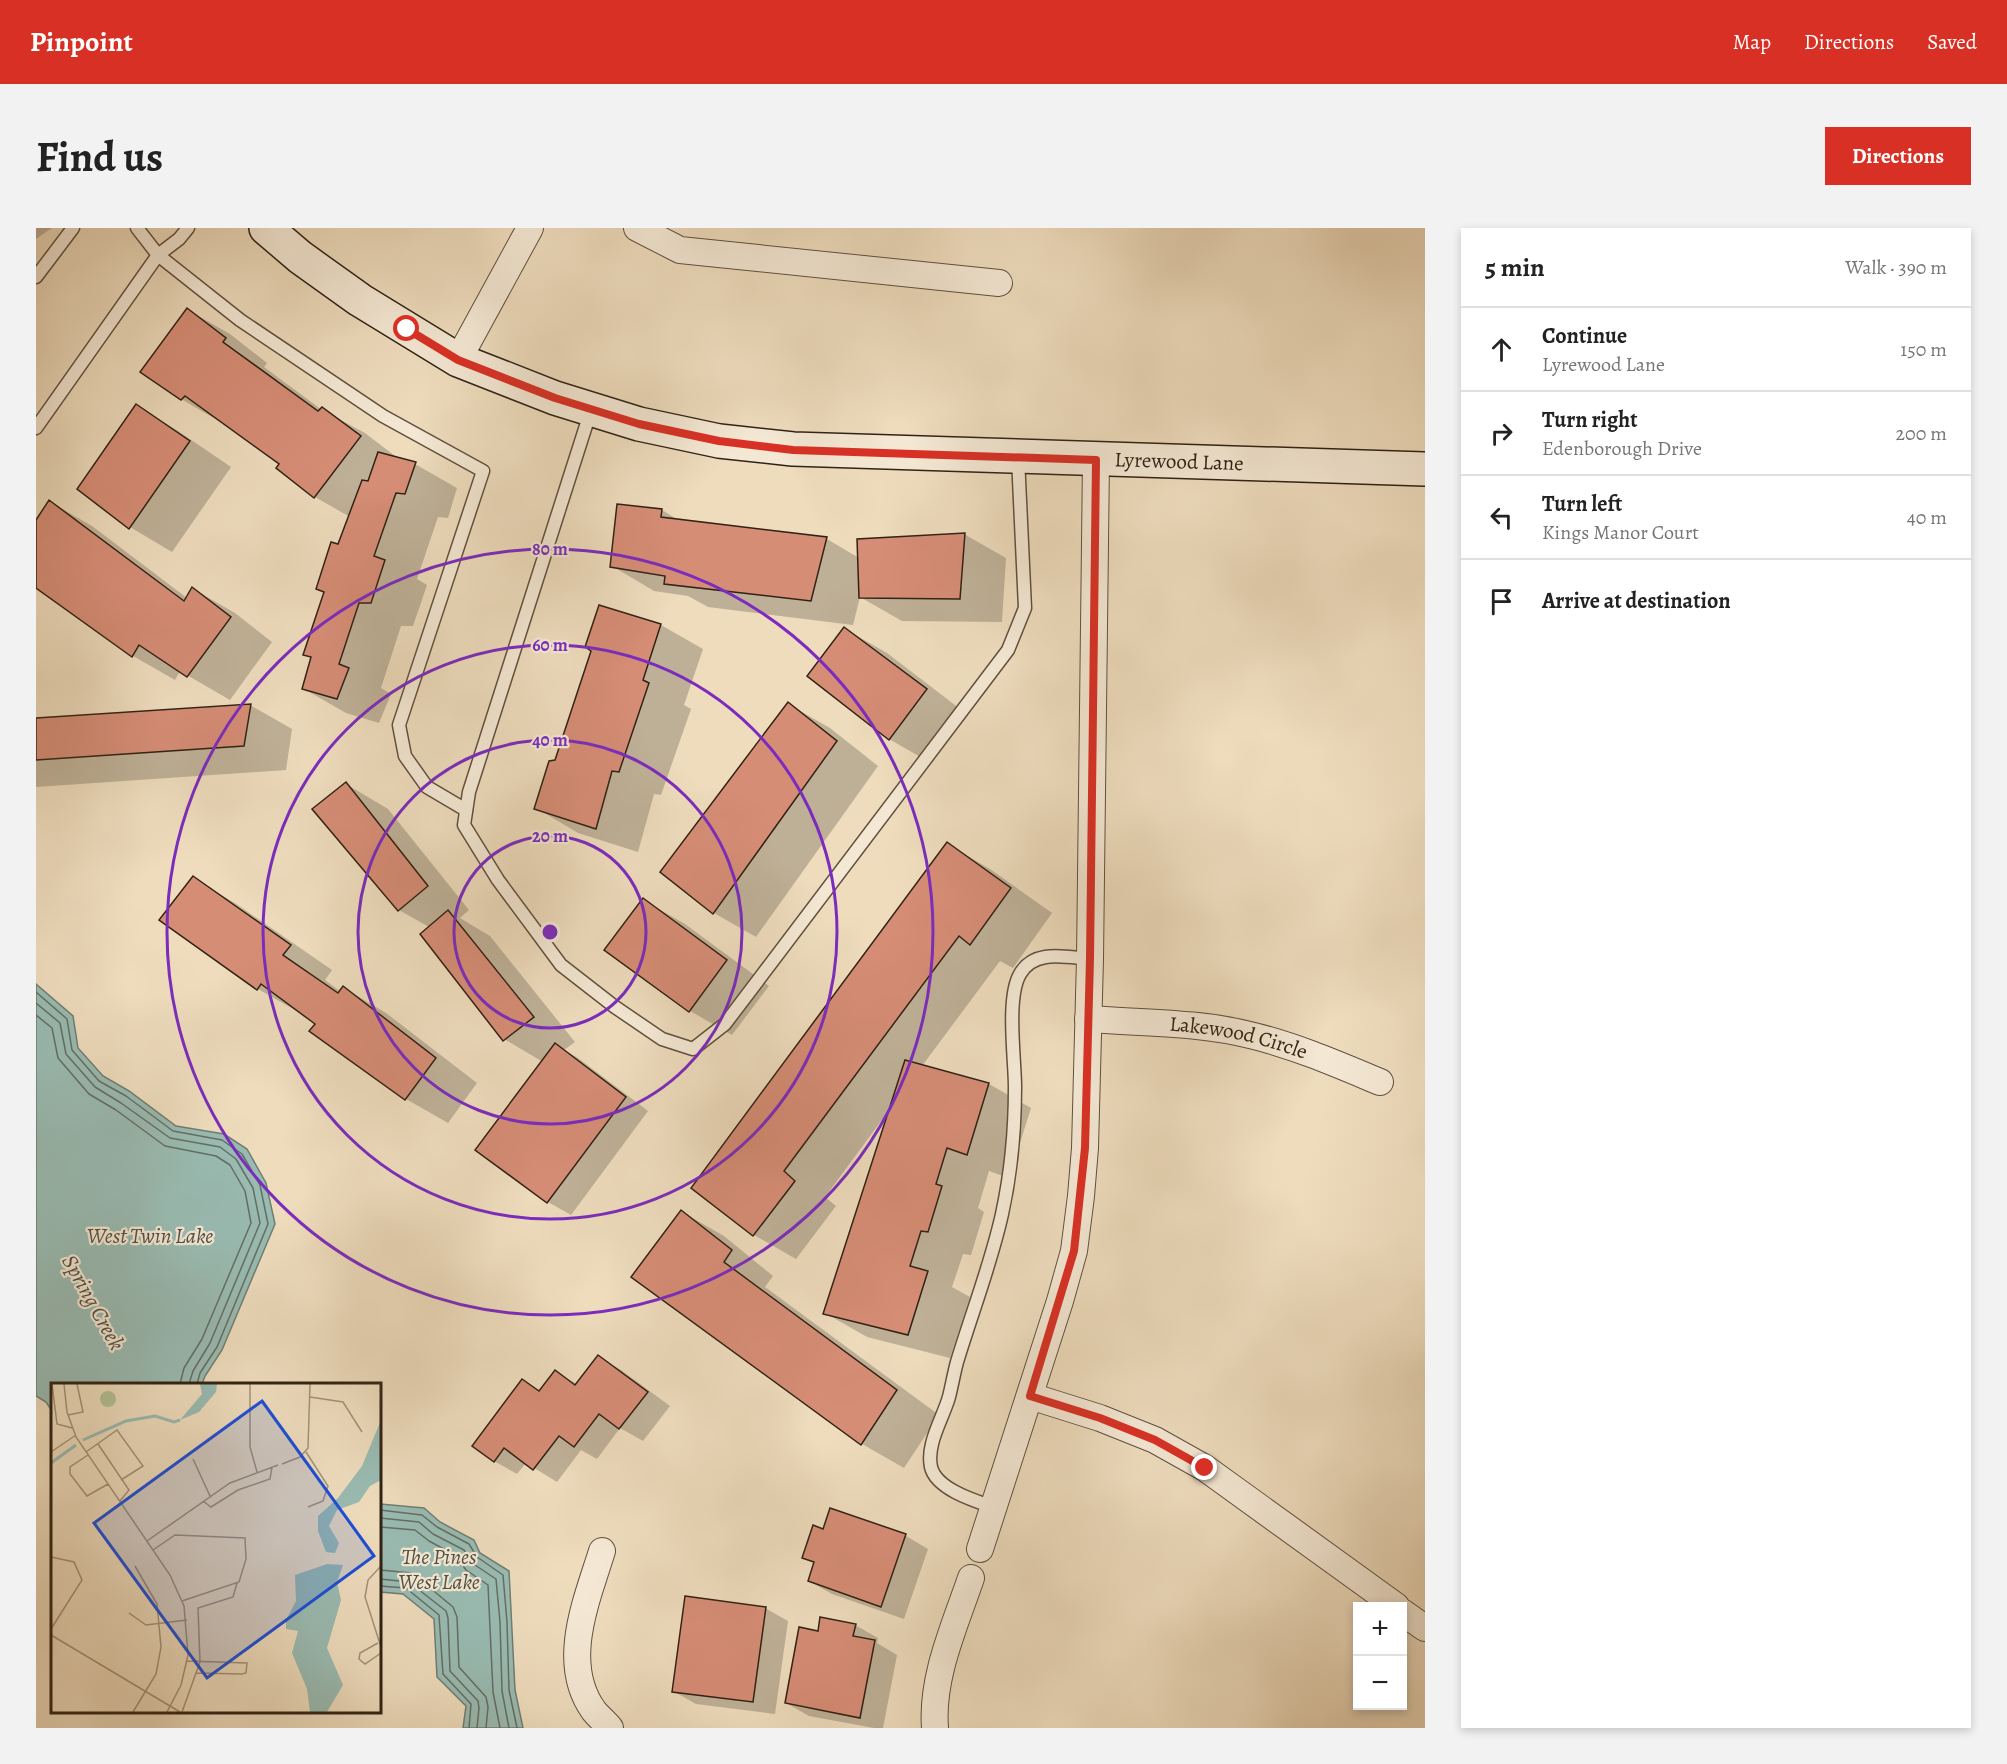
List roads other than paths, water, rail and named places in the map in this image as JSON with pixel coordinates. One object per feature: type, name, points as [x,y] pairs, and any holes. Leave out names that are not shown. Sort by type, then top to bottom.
[{"type":"street","name":"Lyrewood Lane","points":[[266,228],[300,257],[360,300],[458,360],[555,398],[639,424],[719,441],[793,450],[1425,469]]},
{"type":"street","points":[[458,360],[530,228]]},
{"type":"street","points":[[637,228],[680,250],[999,283]]},
{"type":"street","points":[[980,1549],[1074,1251],[1085,1148],[1090,959],[1096,460]]},
{"type":"street","name":"Lakewood Circle","points":[[1089,1019],[1194,1025],[1252,1035],[1311,1053],[1380,1082]]},
{"type":"street","points":[[1030,1396],[1100,1418],[1155,1440],[1205,1468],[1390,1602]]},
{"type":"street","points":[[602,1551],[579,1628],[577,1660],[583,1688],[593,1709],[610,1728]]},
{"type":"street","points":[[935,1728],[937,1683],[971,1578]]},
{"type":"street","points":[[1407,1615],[1425,1628]]},
{"type":"lane","points":[[36,277],[73,228]]},
{"type":"lane","points":[[138,228],[158,255],[240,320],[374,409],[483,471],[399,725],[405,756],[427,787],[466,810]]},
{"type":"lane","points":[[36,428],[158,255],[179,239],[188,228]]},
{"type":"lane","points":[[591,409],[469,792],[464,825],[498,880],[561,965],[615,1007],[663,1039],[693,1049],[725,1024],[1008,650],[1025,608],[1018,457]]},
{"type":"lane","points":[[993,1507],[964,1498],[934,1475],[931,1467],[932,1444],[949,1397],[956,1364],[1002,1213],[1012,1149],[1015,1089],[1012,1023],[1017,981],[1029,963],[1039,957],[1090,959]]},
{"type":"water","name":"West Twin Lake","points":[[36,984],[73,1016],[78,1048],[103,1076],[129,1091],[176,1126],[224,1134],[247,1149],[266,1183],[275,1224],[222,1350],[202,1383],[51,1383],[51,1410],[46,1402],[36,1396]]},
{"type":"water","name":"The Pines West Lake","points":[[381,1504],[424,1508],[440,1522],[474,1540],[480,1553],[509,1571],[515,1690],[523,1728],[463,1728],[466,1706],[437,1677],[434,1619],[403,1594],[381,1592]]},
{"type":"water label","name":"Spring Creek","points":[[94,1302]]}]
